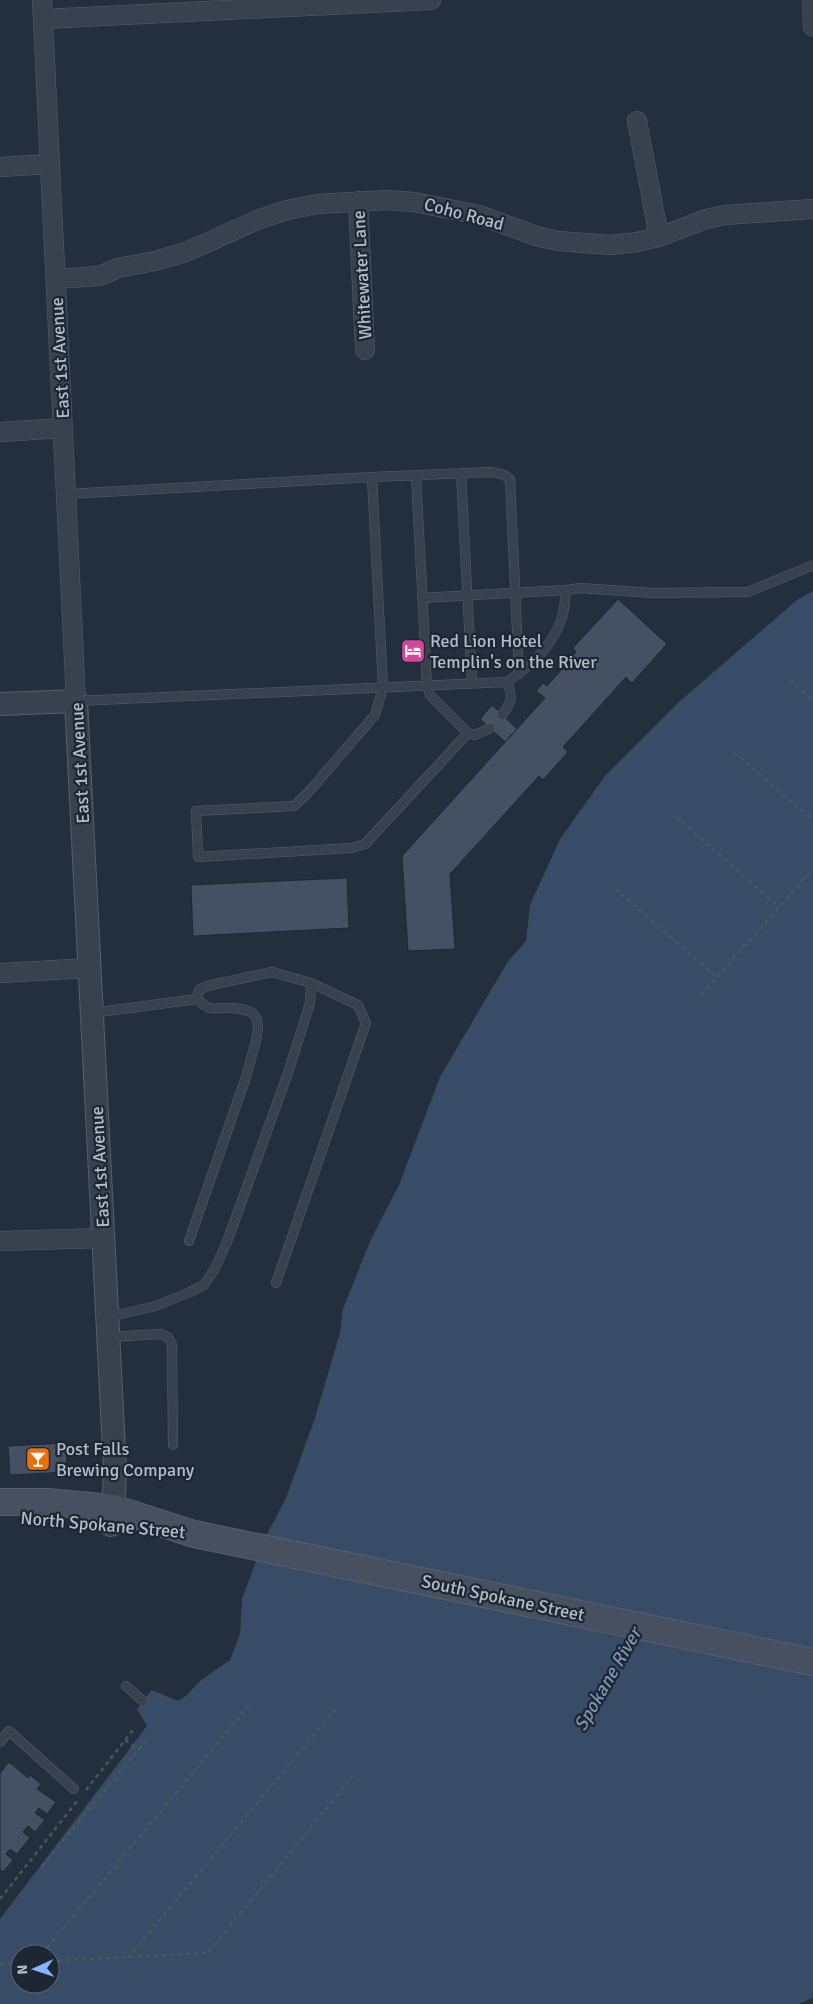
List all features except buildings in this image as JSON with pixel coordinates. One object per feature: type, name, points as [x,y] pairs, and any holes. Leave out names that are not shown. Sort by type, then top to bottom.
[{"type":"main road","name":"North Spokane Street","points":[[0,1502],[47,1502],[194,1534]]},
{"type":"main road","name":"North Spokane Street","points":[[0,1518],[112,1517]]},
{"type":"main road","name":"South Spokane Street","points":[[194,1534],[813,1662]]},
{"type":"street","name":"East 1st Avenue","points":[[42,0],[115,1469],[112,1517]]},
{"type":"street","points":[[43,20],[431,0]]},
{"type":"street","points":[[812,0],[813,28]]},
{"type":"street","points":[[637,121],[659,237]]},
{"type":"street","points":[[0,167],[49,164]]},
{"type":"street","name":"Coho Road","points":[[56,273],[99,276],[118,268],[156,261],[186,252],[257,220],[287,210],[317,204],[358,201],[414,202],[479,215],[558,242],[611,245],[659,237],[706,219],[725,215],[813,209]]},
{"type":"street","name":"Whitewater Lane","points":[[358,201],[365,350]]},
{"type":"street","points":[[0,432],[63,428]]},
{"type":"street","points":[[0,704],[76,701]]},
{"type":"street","points":[[0,972],[90,968]]},
{"type":"street","points":[[0,1241],[104,1238]]},
{"type":"lane","points":[[67,494],[462,473],[492,472],[504,475],[510,479],[519,674]]},
{"type":"lane","points":[[462,473],[472,683]]},
{"type":"lane","points":[[416,476],[427,685],[430,695],[468,733],[475,736],[490,728]]},
{"type":"lane","points":[[372,477],[383,687],[375,715],[307,794],[294,806],[196,811],[198,857],[352,848],[365,844],[468,733]]},
{"type":"lane","points":[[422,598],[580,588],[654,593],[748,592],[813,565]]},
{"type":"lane","points":[[76,701],[507,682],[519,674],[550,643],[562,617],[566,590]]},
{"type":"lane","points":[[502,715],[509,706],[512,694],[507,682]]},
{"type":"lane","points":[[197,999],[199,990],[207,986],[272,972],[311,983],[358,1005],[366,1023],[276,1283]]},
{"type":"lane","points":[[108,1327],[204,1285],[214,1270],[227,1242],[288,1073],[310,1003],[311,983]]},
{"type":"lane","points":[[92,1012],[197,999]]},
{"type":"lane","points":[[189,1241],[245,1080],[258,1029],[257,1019],[253,1013],[230,1008],[210,1009],[197,999]]},
{"type":"lane","points":[[108,1327],[161,1334],[168,1337],[172,1345],[173,1445]]},
{"type":"lane","points":[[126,1686],[144,1701]]},
{"type":"lane","points":[[0,1742],[9,1731],[74,1789]]},
{"type":"path","points":[[790,680],[813,701]]},
{"type":"path","points":[[734,752],[813,820]]},
{"type":"path","points":[[676,817],[779,907]]},
{"type":"path","points":[[701,995],[813,869]]},
{"type":"path","points":[[615,889],[717,977]]},
{"type":"path","points":[[50,1944],[250,1704]]},
{"type":"path","points":[[128,1958],[338,1706]]},
{"type":"path","points":[[0,1899],[133,1730]]},
{"type":"path","points":[[42,1866],[150,1736]]},
{"type":"path","points":[[125,1740],[139,1750]]},
{"type":"path","points":[[60,1961],[208,1953],[353,1776]]},
{"type":"water","name":"Spokane River","points":[[813,591],[813,1998],[798,2004],[0,2004],[0,1919],[147,1726],[137,1709],[152,1690],[178,1701],[186,1696],[200,1681],[230,1660],[240,1634],[242,1599],[265,1538],[286,1498],[315,1418],[340,1333],[343,1309],[371,1239],[399,1185],[440,1077],[507,963],[526,941],[530,905],[560,839],[605,776],[679,702],[797,600]]},
{"type":"place","name":"Red Lion Hotel Templin's on the River","points":[[413,651]]},
{"type":"place","name":"Post Falls Brewing Company","points":[[38,1459]]}]
